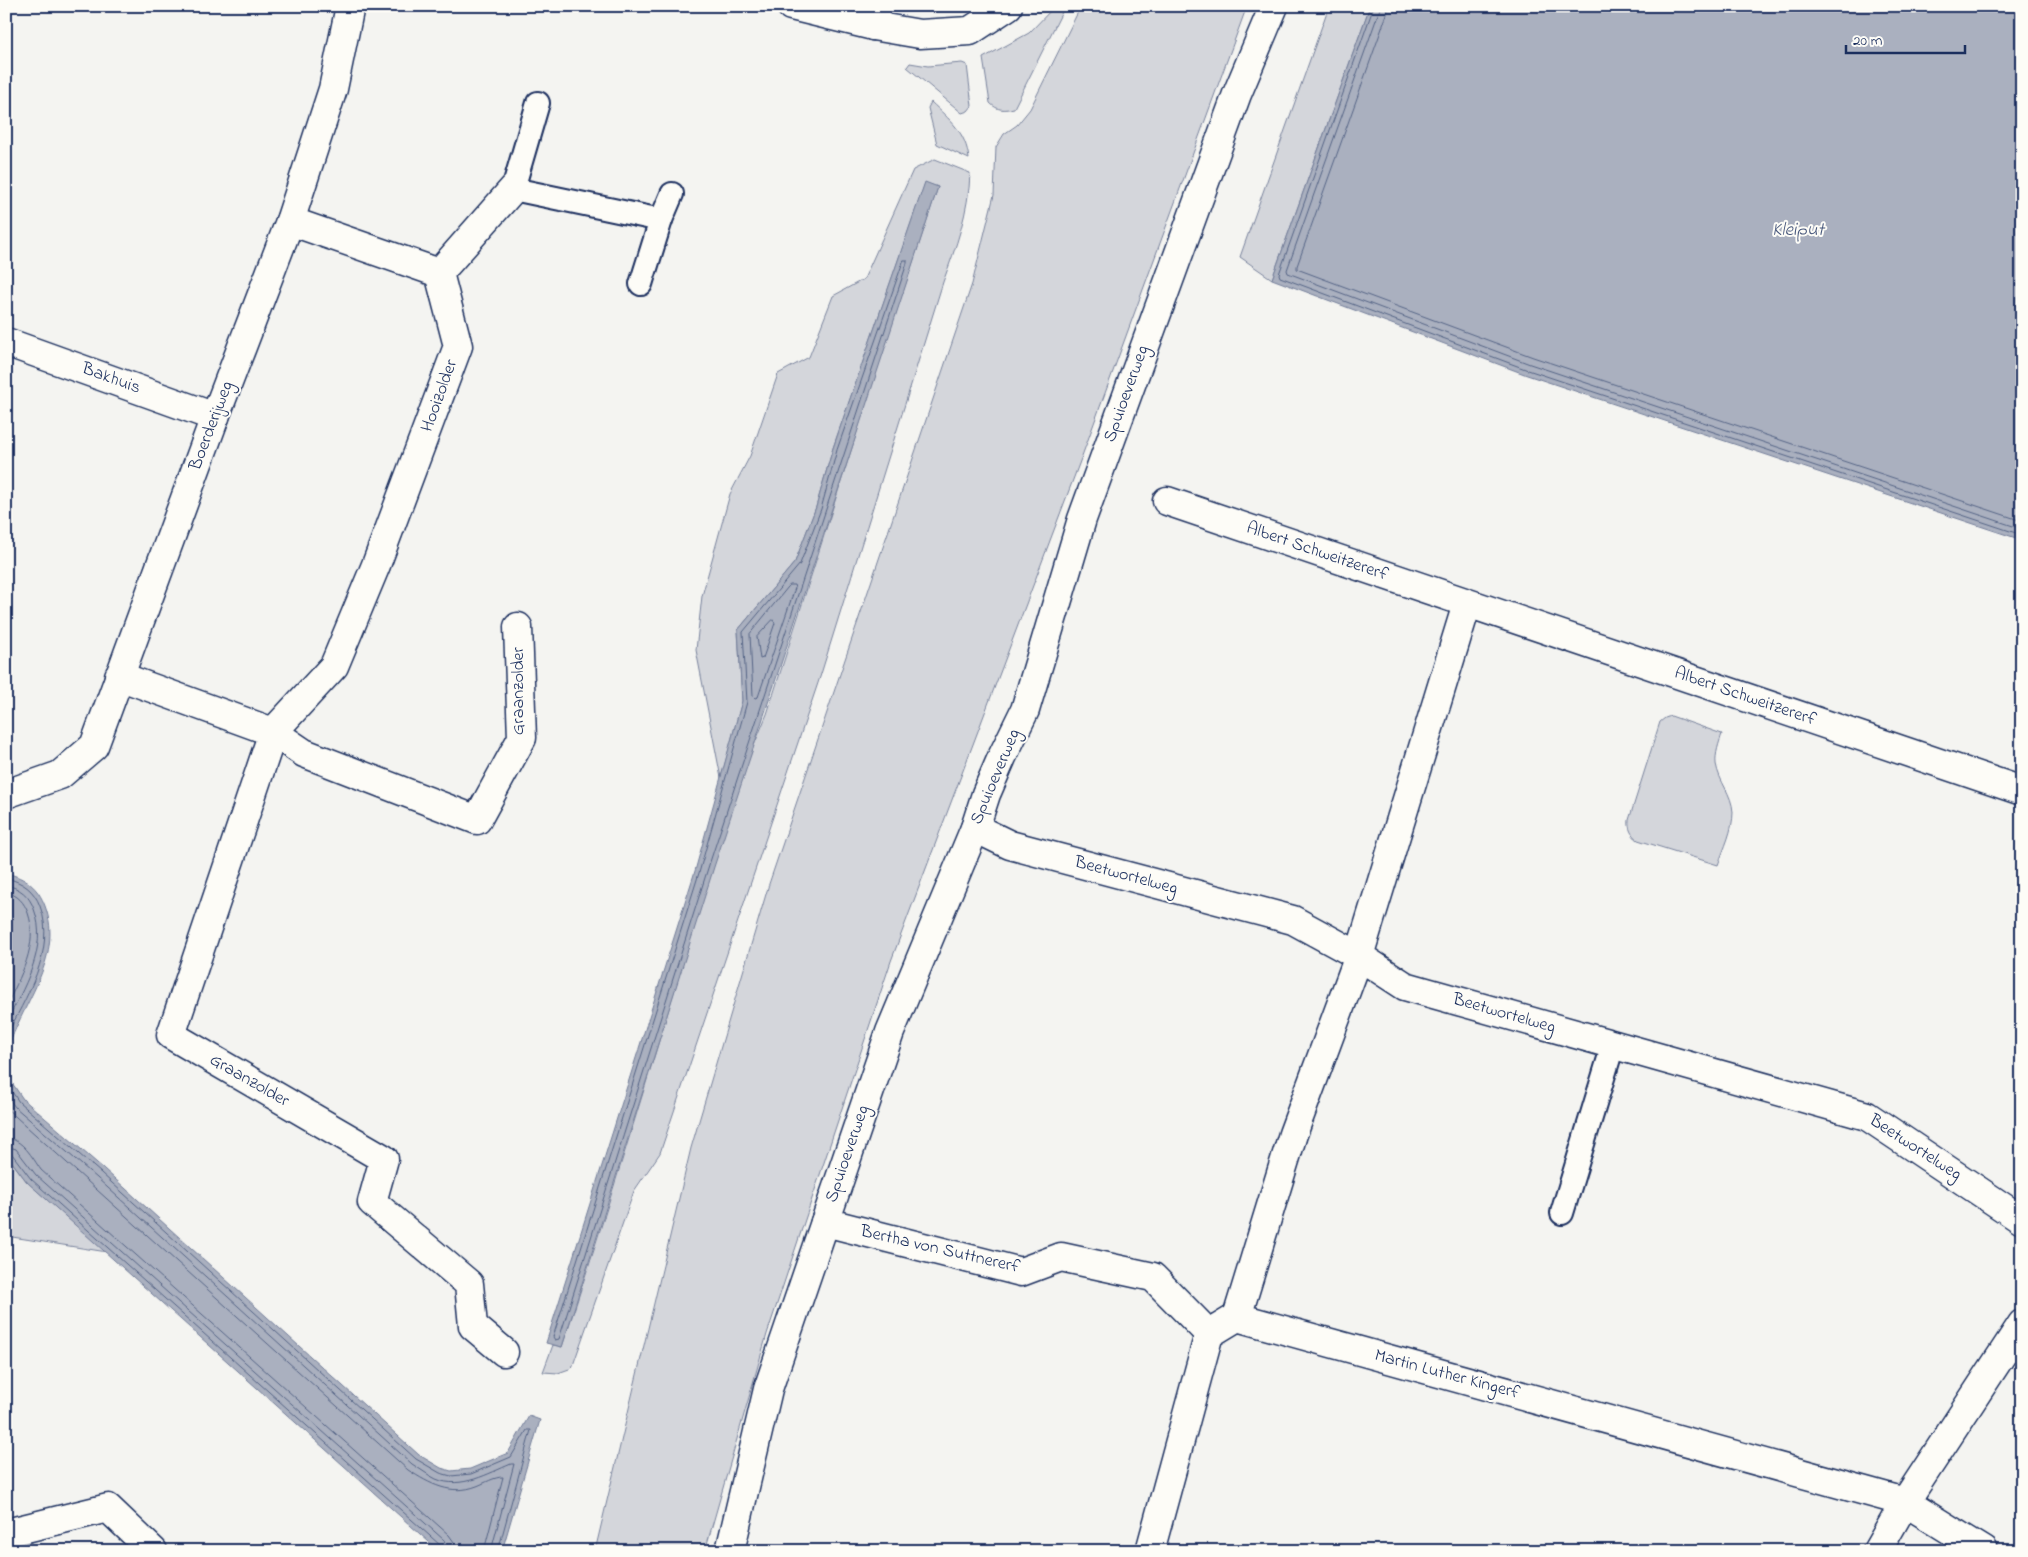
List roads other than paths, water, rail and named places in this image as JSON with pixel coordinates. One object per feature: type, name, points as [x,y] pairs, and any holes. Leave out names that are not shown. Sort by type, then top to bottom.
[{"type":"street","name":"Boerderijweg","points":[[6,794],[60,775],[94,746],[215,417],[290,222],[333,89],[350,6]]},
{"type":"street","points":[[791,6],[875,16],[920,34],[970,31],[1008,6]]},
{"type":"street","name":"Spuioeverweg","points":[[730,1551],[768,1389],[890,1032],[975,828],[986,794],[1025,710],[1082,519],[1234,103],[1274,6]]},
{"type":"street","points":[[290,222],[439,273],[513,189]]},
{"type":"street","name":"Hooizolder","points":[[405,489],[458,346],[439,273]]},
{"type":"street","name":"Bakhuis","points":[[6,342],[215,417]]},
{"type":"street","name":"Graanzolder","points":[[405,489],[376,566],[334,666],[273,732],[171,1036],[384,1159],[372,1202],[469,1284],[474,1326],[504,1352]]},
{"type":"street","name":"Albert Schweitzererf","points":[[1167,501],[2022,791]]},
{"type":"street","points":[[1150,1551],[1209,1334],[1237,1318],[1293,1134],[1359,956],[1467,604]]},
{"type":"street","name":"Graanzolder","points":[[119,676],[273,732],[304,753],[477,820],[522,738],[518,627]]},
{"type":"street","name":"Beetwortelweg","points":[[975,828],[1010,844],[1293,920],[1359,956],[1405,986],[1867,1116],[2022,1220]]},
{"type":"street","name":"Bertha von Suttnererf","points":[[825,1222],[1022,1272],[1061,1257],[1153,1277],[1209,1334]]},
{"type":"street","name":"Martin Luther Kingerf","points":[[1237,1318],[1905,1502],[1984,1551]]},
{"type":"street","points":[[1876,1551],[1905,1502],[2022,1324]]},
{"type":"street","points":[[6,1533],[108,1508],[153,1551]]},
{"type":"lane","points":[[538,103],[513,189],[661,220]]},
{"type":"lane","points":[[641,284],[661,220],[672,194]]},
{"type":"lane","points":[[1562,1213],[1613,1045]]},
{"type":"water","name":"Kleiput","points":[[1370,6],[2022,6],[2022,540],[1527,375],[1272,279]]},
{"type":"water","points":[[925,182],[938,187],[714,867],[562,1347],[546,1343],[695,871],[742,701],[738,630],[795,562],[816,507],[833,448]]},
{"type":"water","points":[[6,873],[20,878],[35,889],[45,906],[50,926],[45,964],[12,1037],[6,1055]]},
{"type":"water","points":[[6,1074],[23,1099],[104,1169],[419,1455],[441,1468],[451,1471],[470,1469],[508,1453],[529,1416],[540,1420],[502,1551],[439,1551],[27,1182],[6,1154]]}]
